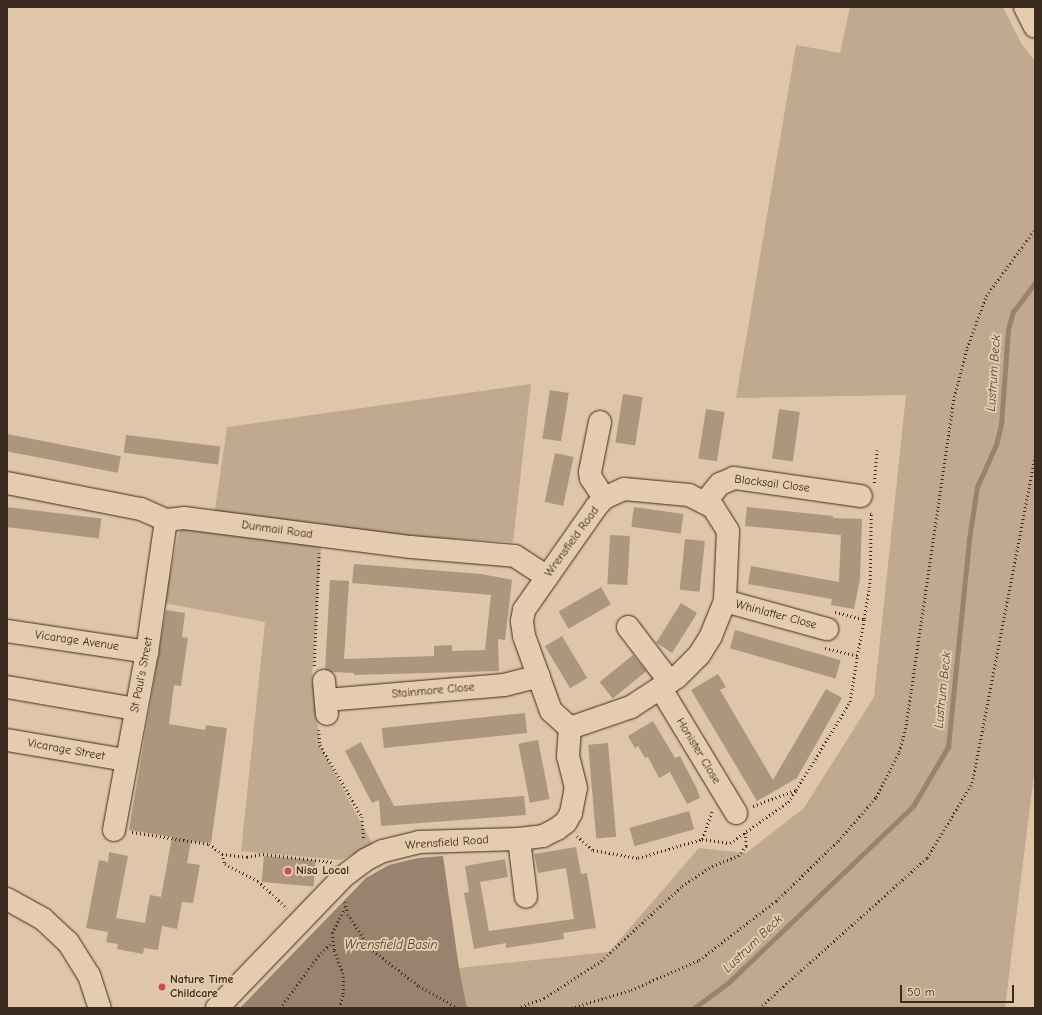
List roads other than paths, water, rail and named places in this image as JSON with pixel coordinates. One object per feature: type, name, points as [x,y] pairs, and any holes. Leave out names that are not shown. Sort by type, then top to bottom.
[{"type":"street","points":[[1025,7],[1035,27]]},
{"type":"street","points":[[600,422],[590,472],[591,478],[604,498]]},
{"type":"street","name":"Blacksail Close","points":[[706,501],[720,484],[734,478],[852,499]]},
{"type":"street","name":"Dunmail Road","points":[[7,483],[142,509],[166,520],[184,518],[411,547],[511,556],[520,558],[547,577]]},
{"type":"street","name":"Wrensfield Road","points":[[624,489],[638,489],[689,495],[706,501],[720,515],[728,531],[725,601],[717,625],[699,656],[665,686],[630,706],[570,728],[551,711],[524,636],[522,621],[529,600],[604,498],[624,489]]},
{"type":"street","name":"St Paul's Street","points":[[114,830],[125,760],[147,652],[166,520]]},
{"type":"street","name":"Whinlatter Close","points":[[725,601],[827,630]]},
{"type":"street","name":"Honister Close","points":[[628,627],[665,686],[736,813]]},
{"type":"street","name":"Vicarage Avenue","points":[[7,631],[147,652]]},
{"type":"street","name":"Stainmore Close","points":[[325,699],[504,685],[539,676]]},
{"type":"street","points":[[7,687],[136,709]]},
{"type":"street","name":"Wrensfield Road","points":[[218,1008],[351,870],[383,851],[402,845],[519,839],[543,836],[557,830],[566,822],[571,813],[576,788],[568,756],[570,728]]},
{"type":"street","name":"Vicarage Street","points":[[8,745],[125,760]]},
{"type":"street","points":[[519,839],[526,897]]},
{"type":"street","points":[[7,899],[43,919],[68,942],[89,976],[100,1008]]},
{"type":"water","name":"Wrensfield Basin","points":[[443,856],[459,968],[467,1008],[240,1008],[366,878],[389,865],[418,858]]},
{"type":"waterway","name":"Lustrum Beck","points":[[694,1008],[728,983],[913,806],[948,747],[969,539],[977,487],[996,445],[1001,425],[1008,329],[1013,312],[1035,283]]},
{"type":"place","name":"Nisa Local","points":[[288,871]]},
{"type":"place","name":"Nature Time Childcare","points":[[162,987]]}]
